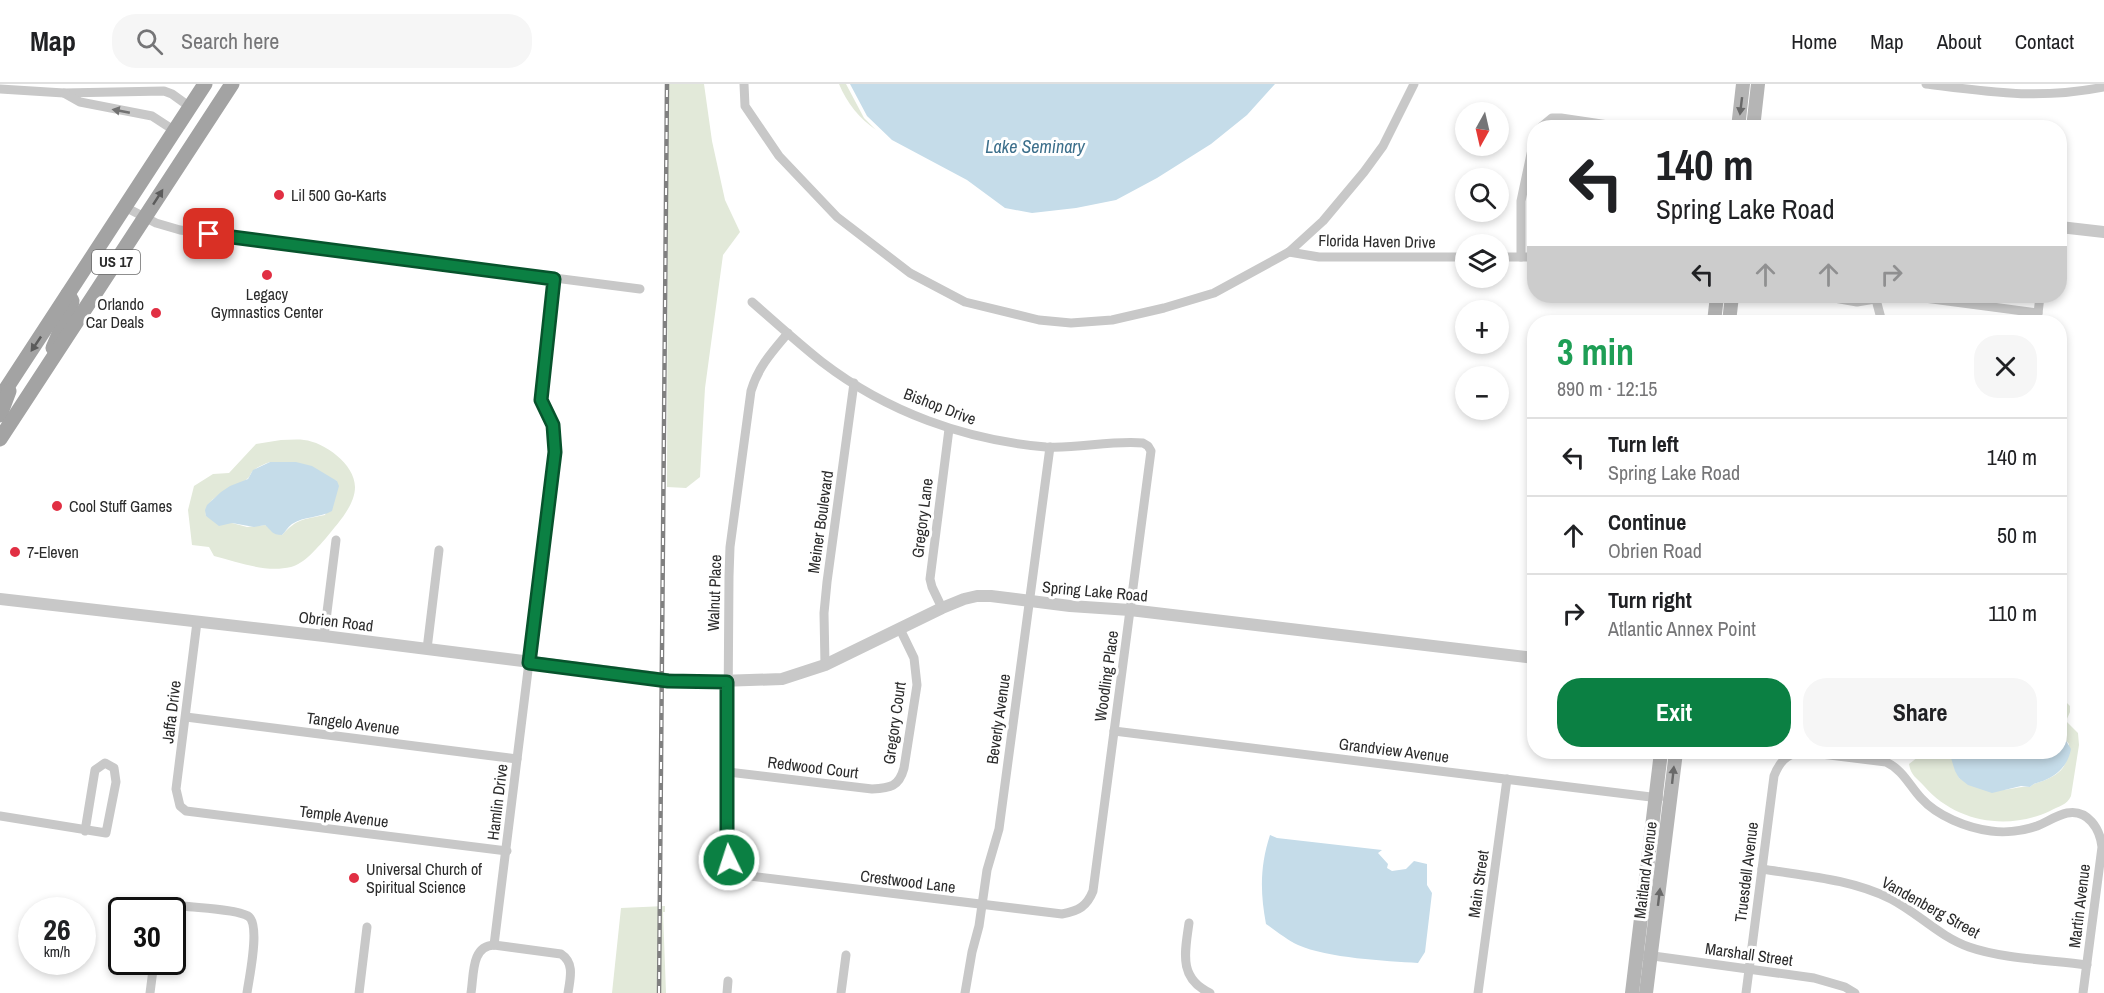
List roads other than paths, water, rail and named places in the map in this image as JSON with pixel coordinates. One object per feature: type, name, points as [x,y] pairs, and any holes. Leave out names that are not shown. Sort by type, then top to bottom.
[{"type":"main road","name":"US 17","points":[[0,398],[205,84]]},
{"type":"main road","name":"US 17","points":[[0,439],[232,84]]},
{"type":"main road","points":[[1739,120],[1743,84]]},
{"type":"main road","points":[[1754,120],[1758,84]]},
{"type":"main road","points":[[43,373],[60,328],[70,311],[72,301],[68,294]]},
{"type":"main road","points":[[0,415],[14,377]]},
{"type":"main road","name":"Maitland Avenue","points":[[1661,759],[1664,798]]},
{"type":"main road","name":"Maitland Avenue","points":[[1632,993],[1644,954],[1664,798],[1674,759]]},
{"type":"main road","name":"Maitland Avenue","points":[[1644,954],[1646,993]]},
{"type":"street","points":[[744,84],[745,106],[779,156],[837,217],[910,273],[965,302],[1039,320],[1071,323],[1112,320],[1214,293],[1289,252],[1323,221],[1364,172],[1383,146],[1414,84]]},
{"type":"street","points":[[1926,84],[2036,96],[2058,95],[2104,87]]},
{"type":"street","points":[[0,89],[64,93],[164,91],[190,107]]},
{"type":"street","points":[[64,93],[80,102],[152,116],[174,131]]},
{"type":"street","points":[[1550,120],[1552,118],[1575,120]]},
{"type":"street","points":[[1521,257],[1521,201],[1527,173]]},
{"type":"street","points":[[125,207],[144,219],[180,230],[640,289]]},
{"type":"street","points":[[2067,228],[2104,232]]},
{"type":"street","name":"Florida Haven Drive","points":[[1289,252],[1318,257],[1455,257]]},
{"type":"street","points":[[1509,257],[1527,257]]},
{"type":"street","name":"Hamlin Drive","points":[[494,945],[555,452],[553,425],[541,400],[554,279]]},
{"type":"street","name":"Bishop Drive","points":[[752,302],[823,362],[854,383],[907,412],[949,429],[1011,443],[1050,447],[1083,447],[1136,442],[1148,446]]},
{"type":"street","points":[[1952,303],[2021,315]]},
{"type":"street","name":"Walnut Place","points":[[732,866],[727,852],[730,547],[754,377],[763,362],[788,333]]},
{"type":"street","name":"Meiner Boulevard","points":[[825,665],[824,613],[827,582],[854,383]]},
{"type":"street","name":"Gregory Lane","points":[[942,608],[932,587],[931,570],[949,429]]},
{"type":"street","name":"Woodling Place","points":[[1082,908],[1089,902],[1094,891],[1151,459],[1148,446]]},
{"type":"street","name":"Beverly Avenue","points":[[965,993],[983,905],[987,870],[999,828],[1050,447]]},
{"type":"street","points":[[324,636],[336,540]]},
{"type":"street","points":[[427,650],[439,550]]},
{"type":"street","name":"Spring Lake Road","points":[[668,681],[727,682],[783,679],[825,665],[942,608],[977,596],[1130,610],[1527,657]]},
{"type":"street","name":"Obrien Road","points":[[0,599],[324,636],[668,681]]},
{"type":"street","name":"Jaffa Drive","points":[[180,806],[176,789],[197,622]]},
{"type":"street","name":"Gregory Court","points":[[894,785],[901,778],[904,768],[917,685],[914,658],[900,629]]},
{"type":"street","name":"Tangelo Avenue","points":[[186,717],[518,759]]},
{"type":"street","name":"Grandview Avenue","points":[[1114,731],[1664,798]]},
{"type":"street","name":"Truesdell Avenue","points":[[1746,993],[1774,776],[1784,759]]},
{"type":"street","name":"Martin Avenue","points":[[1862,759],[1886,762],[1897,767],[1921,799],[1942,814],[1967,826],[1992,831],[2015,830],[2036,826],[2067,813],[2087,816],[2101,836],[2102,847],[2083,993]]},
{"type":"street","points":[[0,816],[85,831],[106,833],[116,782],[114,768],[105,763],[95,770],[85,831]]},
{"type":"street","name":"Redwood Court","points":[[728,772],[872,789],[894,785]]},
{"type":"street","name":"Main Street","points":[[1478,993],[1507,780]]},
{"type":"street","name":"Temple Avenue","points":[[180,806],[194,813],[507,851]]},
{"type":"street","name":"Crestwood Lane","points":[[732,866],[750,876],[983,905],[1062,914],[1082,908]]},
{"type":"street","name":"Vandenberg Street","points":[[1762,869],[1831,879],[1860,886],[1892,899],[1949,937],[1987,952],[2087,965]]},
{"type":"street","points":[[186,906],[238,913],[252,920],[254,938],[247,993]]},
{"type":"street","points":[[1189,923],[1185,958],[1187,971],[1194,982],[1210,993]]},
{"type":"street","points":[[359,993],[367,927]]},
{"type":"street","points":[[471,993],[476,957],[486,945],[561,954],[570,964],[568,993]]},
{"type":"street","name":"Marshall Street","points":[[1644,954],[1814,978],[1845,987],[1855,993]]},
{"type":"street","points":[[841,993],[846,955]]},
{"type":"street","points":[[150,993],[152,975]]},
{"type":"street","points":[[727,993],[728,981]]},
{"type":"water","name":"Lake Seminary","points":[[850,84],[1275,84],[1247,115],[1211,144],[1157,178],[1116,200],[1032,213],[1005,208],[967,180],[892,140],[867,116]]},
{"type":"water","points":[[270,462],[296,462],[312,466],[337,481],[339,486],[332,511],[297,521],[282,535],[274,533],[265,525],[254,527],[232,523],[219,526],[206,516],[207,505],[221,492],[248,479],[253,470]]},
{"type":"water","points":[[2067,742],[2071,749],[2067,760],[2062,769],[2030,787],[2021,786],[1992,793],[1968,785],[1959,778],[1951,759],[2067,759]]},
{"type":"water","points":[[1270,835],[1277,838],[1382,850],[1378,853],[1388,864],[1387,868],[1392,871],[1406,869],[1414,861],[1427,864],[1427,885],[1432,893],[1425,952],[1418,963],[1324,953],[1290,941],[1266,924],[1262,879],[1264,857]]},
{"type":"railway","points":[[659,993],[667,84]]},
{"type":"place","name":"Lil 500 Go-Karts","points":[[279,195]]},
{"type":"place","name":"Legacy Gymnastics Center","points":[[267,275]]},
{"type":"place","name":"Orlando Car Deals","points":[[156,313]]},
{"type":"place","name":"Cool Stuff Games","points":[[57,506]]},
{"type":"place","name":"7-Eleven","points":[[15,552]]},
{"type":"place","name":"Universal Church of Spiritual Science","points":[[354,878]]}]
